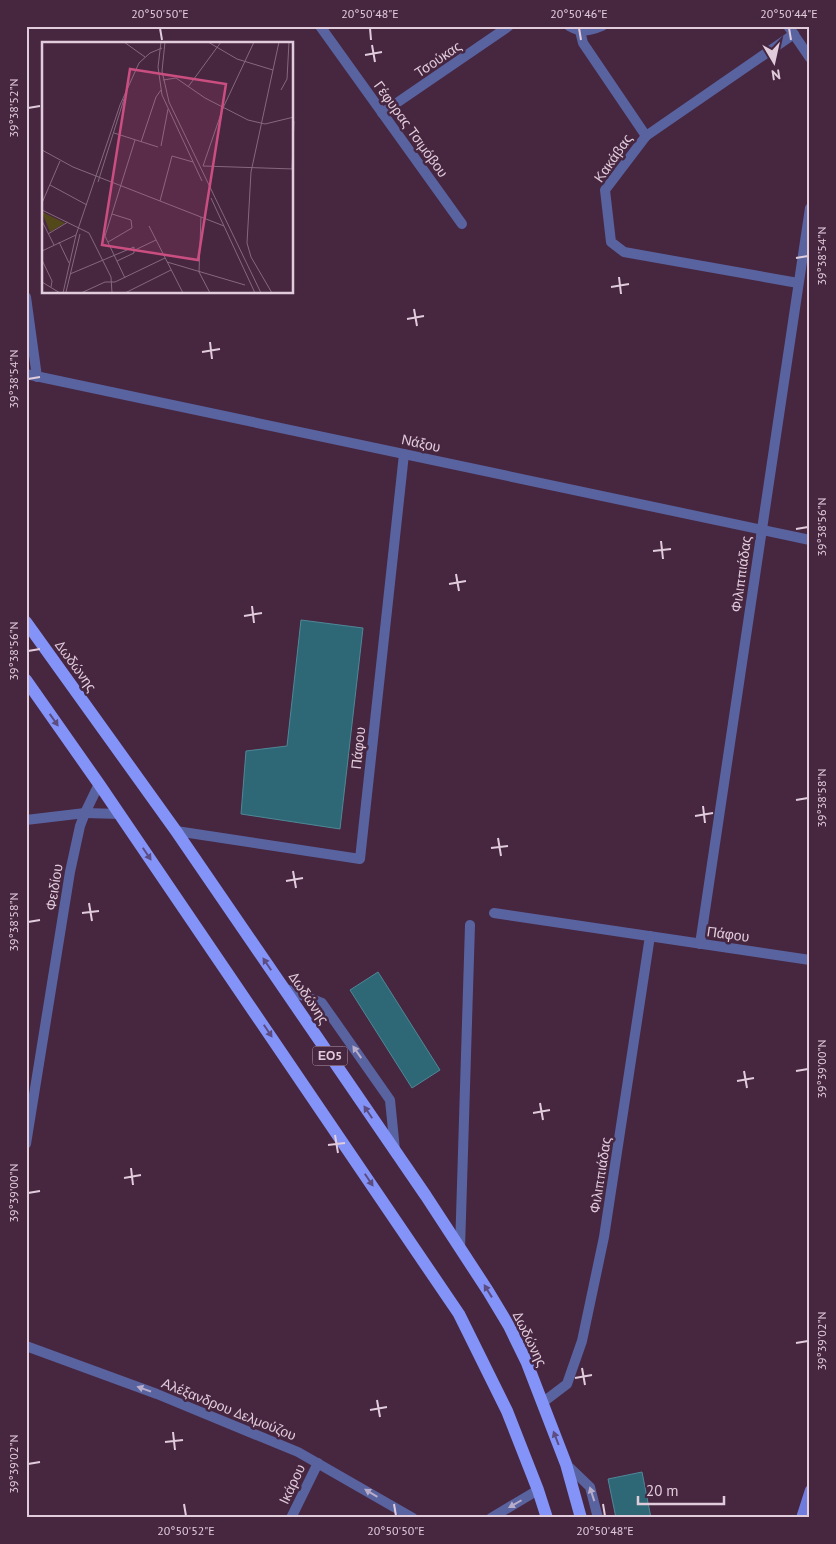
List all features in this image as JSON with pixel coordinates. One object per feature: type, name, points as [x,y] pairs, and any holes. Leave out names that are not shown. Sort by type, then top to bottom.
[{"type":"main road","name":"Δωδώνης","points":[[26,622],[176,831],[395,1151],[509,1326],[527,1363],[566,1464],[582,1518]]},
{"type":"main road","name":"ΕΟ5","points":[[26,680],[120,814],[459,1314],[496,1387],[538,1490],[547,1518]]},
{"type":"street","name":"Γέφυρας Τσιμόβου","points":[[320,26],[462,224]]},
{"type":"street","name":"Τσούκας","points":[[382,114],[509,26]]},
{"type":"street","points":[[569,26],[580,31],[594,30],[602,26]]},
{"type":"street","points":[[791,30],[810,58]]},
{"type":"street","name":"Κακάβας","points":[[791,30],[646,136],[605,190],[611,242],[624,252],[798,283]]},
{"type":"street","points":[[580,31],[583,43],[646,136]]},
{"type":"street","name":"Φιλιππιάδας","points":[[700,944],[810,208]]},
{"type":"street","points":[[26,297],[37,377]]},
{"type":"street","name":"Νάξου","points":[[26,374],[810,540]]},
{"type":"street","name":"Πάφου","points":[[176,831],[360,859],[404,454]]},
{"type":"street","name":"Φειδίου","points":[[26,1144],[70,872],[80,826],[99,784]]},
{"type":"street","points":[[26,820],[85,813],[120,814]]},
{"type":"street","name":"Πάφου","points":[[494,913],[810,960]]},
{"type":"street","points":[[460,1249],[470,925]]},
{"type":"street","name":"Φιλιππιάδας","points":[[542,1402],[567,1384],[582,1341],[607,1217],[650,936]]},
{"type":"street","points":[[283,988],[322,1003],[390,1100],[395,1151]]},
{"type":"street","name":"Αλέξανδρου Δελμούζου","points":[[26,1346],[157,1394],[318,1462],[413,1518]]},
{"type":"street","name":"Ικάρου","points":[[292,1518],[318,1462]]},
{"type":"street","points":[[566,1464],[590,1487],[598,1518]]},
{"type":"street","points":[[491,1518],[538,1490]]},
{"type":"street","points":[[801,1518],[810,1490]]},
{"type":"building","points":[[301,620],[363,628],[340,829],[241,814],[246,751],[287,746]]},
{"type":"building","points":[[378,972],[440,1070],[412,1088],[350,990]]},
{"type":"building","points":[[642,1472],[651,1518],[616,1518],[608,1479]]}]
